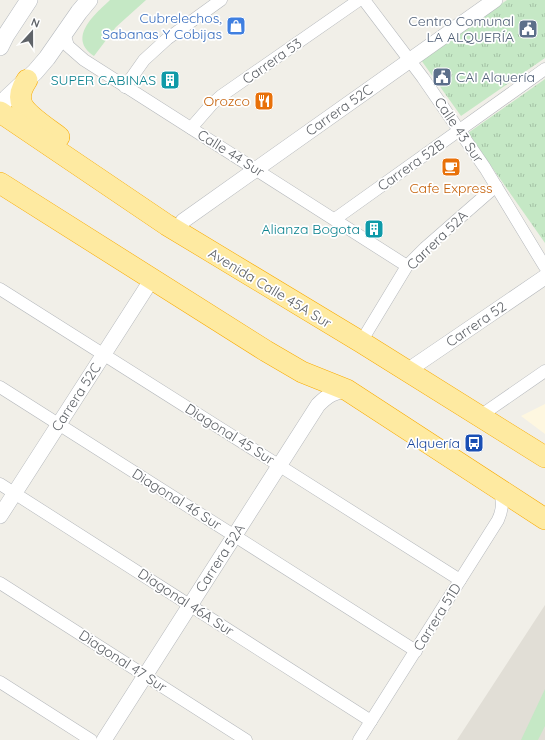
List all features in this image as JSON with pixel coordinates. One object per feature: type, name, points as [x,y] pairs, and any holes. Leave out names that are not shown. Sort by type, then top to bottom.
[{"type":"highway","points":[[27,80],[20,94],[22,105],[27,111],[62,139],[95,164],[274,279],[361,342]]},
{"type":"highway","name":"Avenida Calle 45A Sur","points":[[2,106],[166,225],[361,342],[545,457]]},
{"type":"highway","points":[[0,183],[279,359],[302,372],[347,390],[545,519]]},
{"type":"main road","points":[[0,47],[29,0]]},
{"type":"main road","points":[[2,106],[48,58],[64,33],[89,0]]},
{"type":"street","points":[[125,87],[144,60],[167,39],[220,0]]},
{"type":"street","name":"Carrera 53","points":[[191,128],[208,108],[221,96],[359,0]]},
{"type":"street","name":"Calle 43 Sur","points":[[364,0],[423,78],[459,131],[496,186],[545,267]]},
{"type":"street","name":"Carrera 52C","points":[[183,221],[495,0]]},
{"type":"street","name":"Calle 44 Sur","points":[[64,33],[66,42],[76,55],[407,266]]},
{"type":"street","name":"Carrera 52B","points":[[335,219],[545,69]]},
{"type":"street","name":"Carrera 52A","points":[[361,342],[407,266],[425,248],[496,186]]},
{"type":"street","name":"Carrera 52","points":[[407,371],[545,277]]},
{"type":"street","name":"Carrera 52C","points":[[0,516],[152,279]]},
{"type":"street","name":"Diagonal 45 Sur","points":[[0,289],[460,580]]},
{"type":"street","points":[[480,416],[545,371]]},
{"type":"street","name":"Diagonal 46 Sur","points":[[0,387],[416,651]]},
{"type":"street","name":"Carrera 52A","points":[[104,740],[318,405],[328,395],[347,390]]},
{"type":"street","name":"Diagonal 46A Sur","points":[[0,484],[371,721]]},
{"type":"street","name":"Carrera 51D","points":[[359,740],[498,520],[502,511],[502,498],[499,490]]},
{"type":"street","name":"Diagonal 47 Sur","points":[[0,583],[246,740]]},
{"type":"street","points":[[0,682],[91,740]]},
{"type":"shaded area","points":[[545,404],[545,434],[521,416]]},
{"type":"shaded area","points":[[545,605],[545,740],[457,740],[489,691]]},
{"type":"green space","points":[[110,0],[146,0],[116,27],[94,56],[86,49],[83,42],[83,34],[91,20]]},
{"type":"green space","points":[[507,0],[545,0],[545,58],[461,116],[421,60]]},
{"type":"green space","points":[[545,79],[545,243],[468,133]]},
{"type":"green space","points":[[545,689],[545,726],[538,740],[521,740]]},
{"type":"place","name":"Cubrelechos, Sabanas Y Cobijas","points":[[236,26]]},
{"type":"place","name":"Centro Comunal LA ALQUERÍA","points":[[528,29]]},
{"type":"place","name":"CAI Alquería","points":[[442,77]]},
{"type":"place","name":"SUPER CABINAS","points":[[170,80]]},
{"type":"place","name":"Orozco","points":[[264,101]]},
{"type":"place","name":"Cafe Express","points":[[451,167]]},
{"type":"place","name":"Alianza Bogota","points":[[374,229]]},
{"type":"place","name":"Alquería","points":[[474,443]]}]
